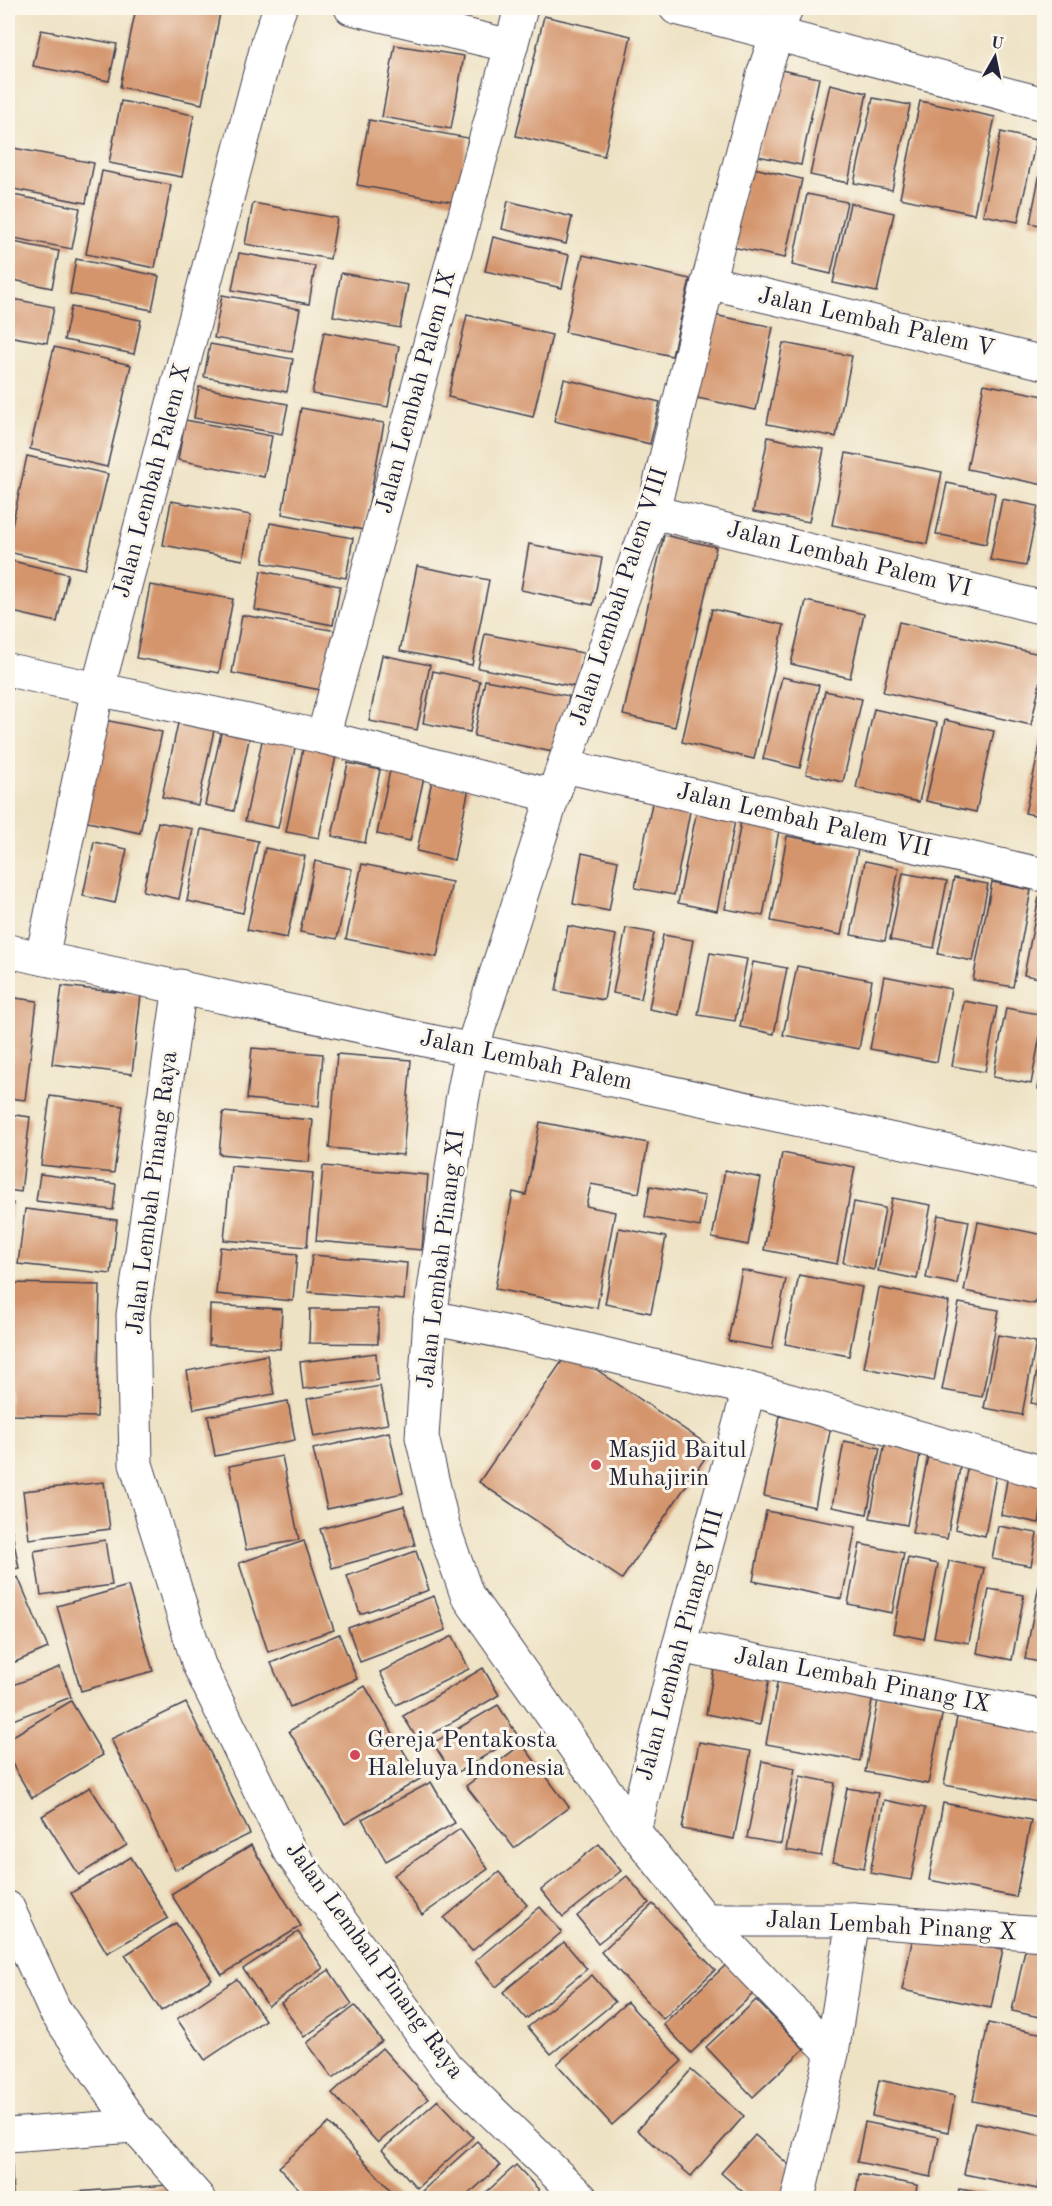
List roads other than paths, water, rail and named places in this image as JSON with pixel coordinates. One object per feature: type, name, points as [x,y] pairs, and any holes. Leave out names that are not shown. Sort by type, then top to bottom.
[{"type":"street","name":"Jalan Lembah Palem X","points":[[42,958],[98,688],[266,51],[280,8]]},
{"type":"street","points":[[351,8],[511,46]]},
{"type":"street","name":"Jalan Lembah Palem IX","points":[[322,737],[521,8]]},
{"type":"street","points":[[676,8],[781,21],[1044,104]]},
{"type":"street","name":"Jalan Lembah Palem VIII","points":[[472,1049],[559,781],[653,512],[708,282],[764,72],[781,21]]},
{"type":"street","name":"Jalan Lembah Palem V","points":[[708,282],[1044,363]]},
{"type":"street","name":"Jalan Lembah Palem VI","points":[[653,512],[1044,608]]},
{"type":"street","name":"Jalan Lembah Palem VII","points":[[8,670],[322,737],[1044,875]]},
{"type":"street","name":"Jalan Lembah Palem","points":[[8,951],[1044,1172]]},
{"type":"street","name":"Jalan Lembah Pinang Raya","points":[[180,986],[133,1315],[136,1464],[199,1665],[289,1851],[446,2067],[581,2199]]},
{"type":"street","name":"Jalan Lembah Pinang XI","points":[[472,1049],[430,1317],[422,1437],[443,1526],[466,1595],[634,1832],[705,1920],[832,2053]]},
{"type":"street","points":[[430,1317],[554,1342],[749,1389],[1044,1473]]},
{"type":"street","name":"Jalan Lembah Pinang VIII","points":[[634,1832],[679,1646],[749,1389]]},
{"type":"street","name":"Jalan Lembah Pinang IX","points":[[679,1646],[1044,1717]]},
{"type":"street","points":[[8,1908],[54,2009],[134,2126],[198,2199]]},
{"type":"street","name":"Jalan Lembah Pinang X","points":[[705,1920],[853,1920],[1008,1933],[1043,1929]]},
{"type":"street","points":[[798,2199],[832,2053],[853,1920]]},
{"type":"street","points":[[8,2135],[134,2126]]},
{"type":"place","name":"Masjid Baitul Muhajirin","points":[[596,1465]]},
{"type":"place","name":"Gereja Pentakosta Haleluya Indonesia","points":[[355,1755]]}]
